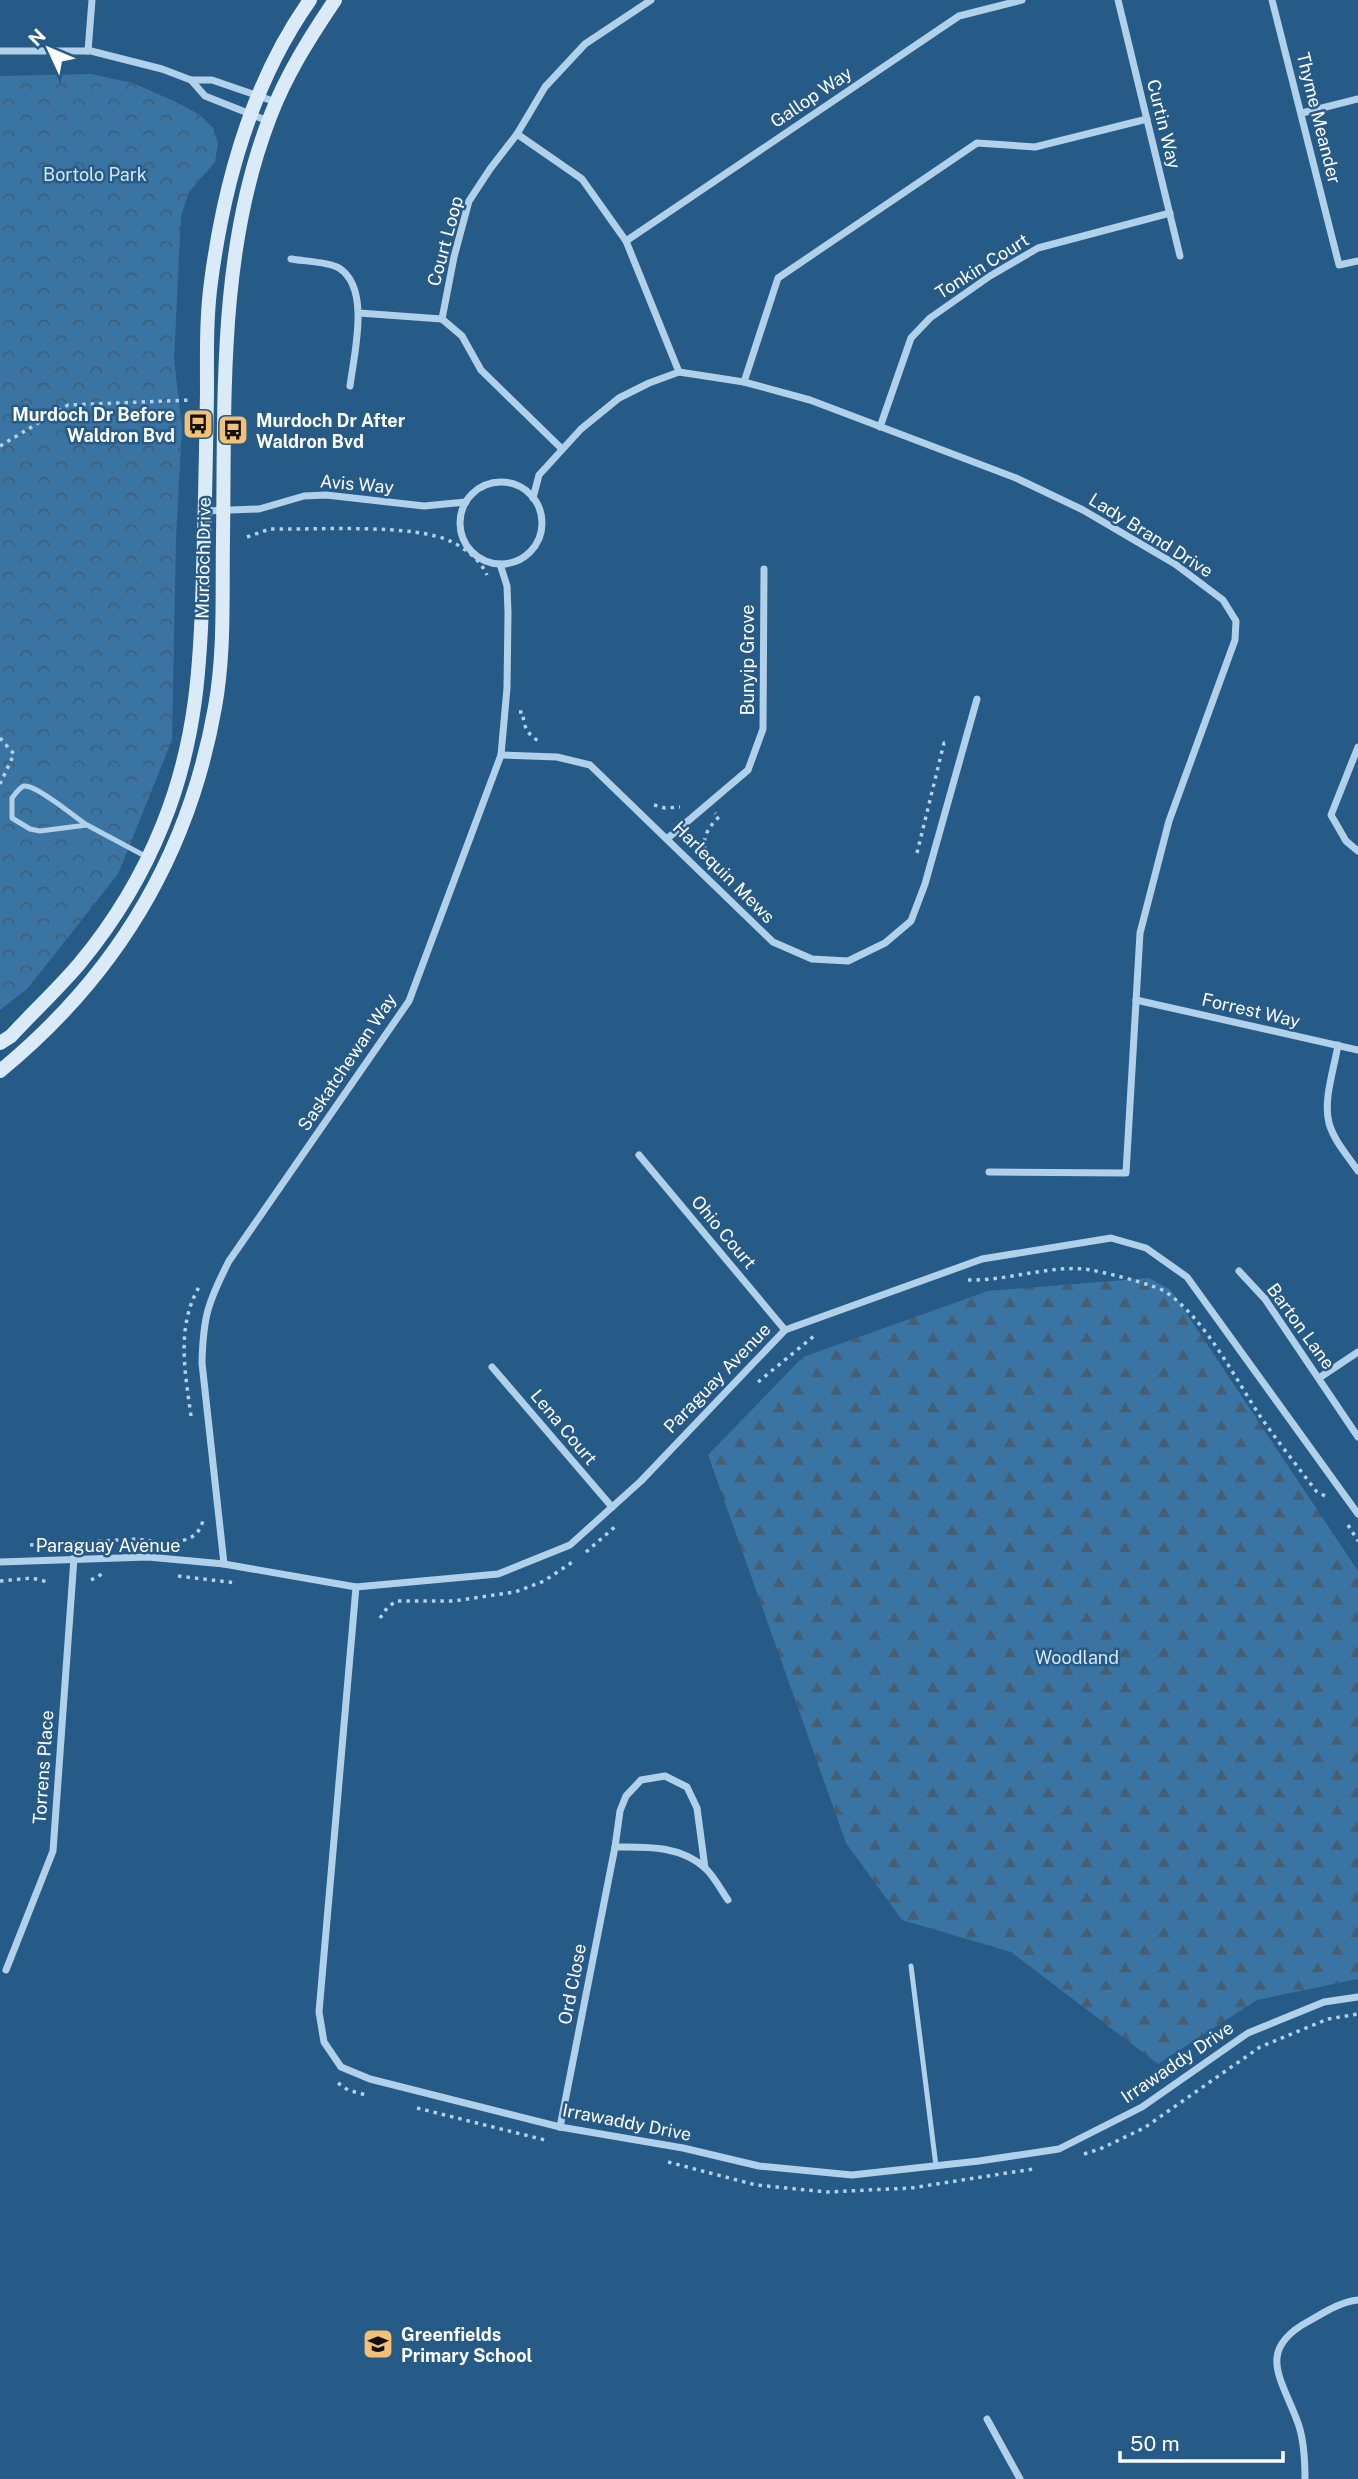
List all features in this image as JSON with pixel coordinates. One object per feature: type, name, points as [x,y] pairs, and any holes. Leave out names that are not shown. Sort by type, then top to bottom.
[{"type":"main road","name":"Murdoch Drive","points":[[0,1043],[11,1036],[79,964],[108,926],[148,858],[174,795],[187,747],[201,667],[211,283],[228,190],[251,114],[293,23],[310,0]]},
{"type":"main road","name":"Murdoch Drive","points":[[0,1071],[33,1043],[94,977],[128,933],[162,873],[200,772],[215,706],[219,673],[229,304],[235,252],[268,121],[310,36],[335,0]]},
{"type":"street","points":[[88,51],[92,0]]},
{"type":"street","points":[[652,0],[585,44],[545,87],[517,134],[582,179],[626,241],[679,372]]},
{"type":"street","name":"Gallop Way","points":[[626,241],[959,16],[1023,0]]},
{"type":"street","name":"Curtin Way","points":[[1118,0],[1180,256]]},
{"type":"street","name":"Thyme Meander","points":[[1272,0],[1339,265],[1358,261]]},
{"type":"street","points":[[0,51],[88,51],[162,69],[191,80],[212,80],[276,102]]},
{"type":"street","points":[[191,80],[205,96],[268,121]]},
{"type":"street","points":[[1302,113],[1358,99]]},
{"type":"street","points":[[744,382],[778,278],[977,143],[1035,147],[1147,119]]},
{"type":"street","name":"Court Loop","points":[[442,319],[454,257],[470,201],[517,134]]},
{"type":"street","name":"Tonkin Court","points":[[880,427],[911,338],[930,318],[990,276],[1038,248],[1170,213]]},
{"type":"street","points":[[291,259],[337,266],[351,279],[359,313],[350,386]]},
{"type":"street","points":[[359,313],[442,319],[462,336],[481,370],[562,449]]},
{"type":"street","name":"Lady Brand Drive","points":[[533,498],[539,475],[581,429],[619,398],[679,372],[744,382],[810,400],[1016,478],[1083,510],[1175,564],[1223,600],[1236,621],[1235,640],[1169,821],[1140,933],[1126,1173],[989,1172]]},
{"type":"street","points":[[499,482],[512,483],[524,489],[540,509],[540,535],[534,547],[513,562],[500,564],[477,556],[462,537],[461,513],[466,502],[486,485],[499,482]]},
{"type":"street","name":"Avis Way","points":[[205,511],[259,509],[304,496],[326,495],[424,506],[466,502]]},
{"type":"street","name":"Saskatchewan Way","points":[[224,1564],[202,1363],[203,1330],[210,1299],[229,1261],[409,1001],[501,755],[505,710],[508,586],[500,564]]},
{"type":"street","name":"Bunyip Grove","points":[[668,838],[748,771],[762,729],[764,569]]},
{"type":"street","name":"Harlequin Mews","points":[[501,755],[557,757],[590,765],[773,942],[812,959],[848,961],[885,943],[911,921],[925,884],[977,699]]},
{"type":"street","points":[[1358,747],[1331,815],[1346,841],[1358,851]]},
{"type":"street","name":"Forrest Way","points":[[1136,1000],[1358,1050]]},
{"type":"street","points":[[1338,1045],[1328,1102],[1328,1122],[1335,1138],[1358,1171]]},
{"type":"street","name":"Ohio Court","points":[[639,1154],[785,1330]]},
{"type":"street","name":"Paraguay Avenue","points":[[0,1562],[148,1557],[224,1564],[356,1587],[498,1574],[570,1545],[641,1481],[785,1330],[982,1259],[1111,1238],[1146,1248],[1187,1277],[1358,1514]]},
{"type":"street","name":"Barton Lane","points":[[1239,1271],[1265,1299],[1358,1437]]},
{"type":"street","points":[[1319,1378],[1358,1352]]},
{"type":"street","name":"Lena Court","points":[[492,1367],[612,1507]]},
{"type":"street","name":"Torrens Place","points":[[6,1970],[53,1851],[74,1558]]},
{"type":"street","name":"Irrawaddy Drive","points":[[356,1587],[319,2012],[324,2042],[341,2067],[370,2079],[560,2126],[683,2148],[759,2166],[852,2175],[1059,2149],[1142,2107],[1248,2033],[1324,2002],[1358,1997]]},
{"type":"street","name":"Ord Close","points":[[560,2126],[620,1811],[626,1796],[641,1780],[666,1776],[687,1787],[697,1808],[705,1868]]},
{"type":"street","name":"Ord Close","points":[[615,1847],[653,1847],[676,1851],[705,1868],[728,1900]]},
{"type":"street","points":[[1305,2479],[1300,2428],[1276,2366],[1278,2351],[1285,2337],[1294,2329],[1345,2301],[1358,2300]]},
{"type":"street","points":[[986,2419],[1020,2479]]},
{"type":"lane","points":[[87,825],[40,831],[30,829],[12,818],[12,798],[22,787],[27,786],[50,798],[87,825],[148,858]]},
{"type":"lane","points":[[911,1966],[936,2166]]},
{"type":"path","points":[[0,446],[68,405],[193,400]]},
{"type":"path","points":[[247,537],[270,528],[423,533],[452,542],[482,563],[489,581]]},
{"type":"path","points":[[505,710],[523,712],[523,723],[527,731],[545,745]]},
{"type":"path","points":[[0,738],[14,754],[0,784]]},
{"type":"path","points":[[915,860],[944,743],[964,746]]},
{"type":"path","points":[[646,797],[654,805],[677,808],[698,795],[719,817],[706,832],[703,842],[713,867]]},
{"type":"path","points":[[959,1280],[992,1281],[1041,1271],[1086,1269],[1164,1291],[1196,1321],[1263,1420],[1316,1491],[1330,1499]]},
{"type":"path","points":[[193,1429],[182,1337],[194,1296],[200,1286]]},
{"type":"path","points":[[754,1387],[814,1336],[824,1331]]},
{"type":"path","points":[[25,1545],[136,1539],[170,1543],[190,1540],[201,1528],[205,1511]]},
{"type":"path","points":[[380,1618],[396,1601],[487,1598],[544,1581],[590,1549],[624,1518]]},
{"type":"path","points":[[1344,1520],[1358,1541]]},
{"type":"path","points":[[91,1580],[104,1573]]},
{"type":"path","points":[[169,1575],[249,1584]]},
{"type":"path","points":[[0,1581],[32,1578],[48,1583]]},
{"type":"path","points":[[1075,2157],[1100,2149],[1144,2128],[1260,2047],[1328,2019],[1358,2014]]},
{"type":"path","points":[[337,2082],[348,2090],[374,2096]]},
{"type":"path","points":[[412,2107],[542,2140],[552,2138]]},
{"type":"path","points":[[666,2161],[756,2185],[827,2192],[911,2188],[1037,2168]]},
{"type":"green space","name":"Bortolo Park","points":[[91,74],[133,83],[178,103],[200,115],[213,128],[218,143],[215,162],[189,192],[181,216],[174,360],[182,427],[176,538],[172,740],[118,874],[28,988],[0,1010],[0,76]]},
{"type":"green space","name":"Woodland","points":[[1149,1278],[1171,1290],[1358,1571],[1358,1979],[1257,2000],[1158,2064],[1011,1952],[902,1920],[846,1843],[708,1455],[803,1357],[988,1291]]},
{"type":"place","name":"Murdoch Dr Before Waldron Bvd","points":[[198,424]]},
{"type":"place","name":"Murdoch Dr After Waldron Bvd","points":[[233,430]]},
{"type":"place","name":"Greenfields Primary School","points":[[378,2344]]}]
